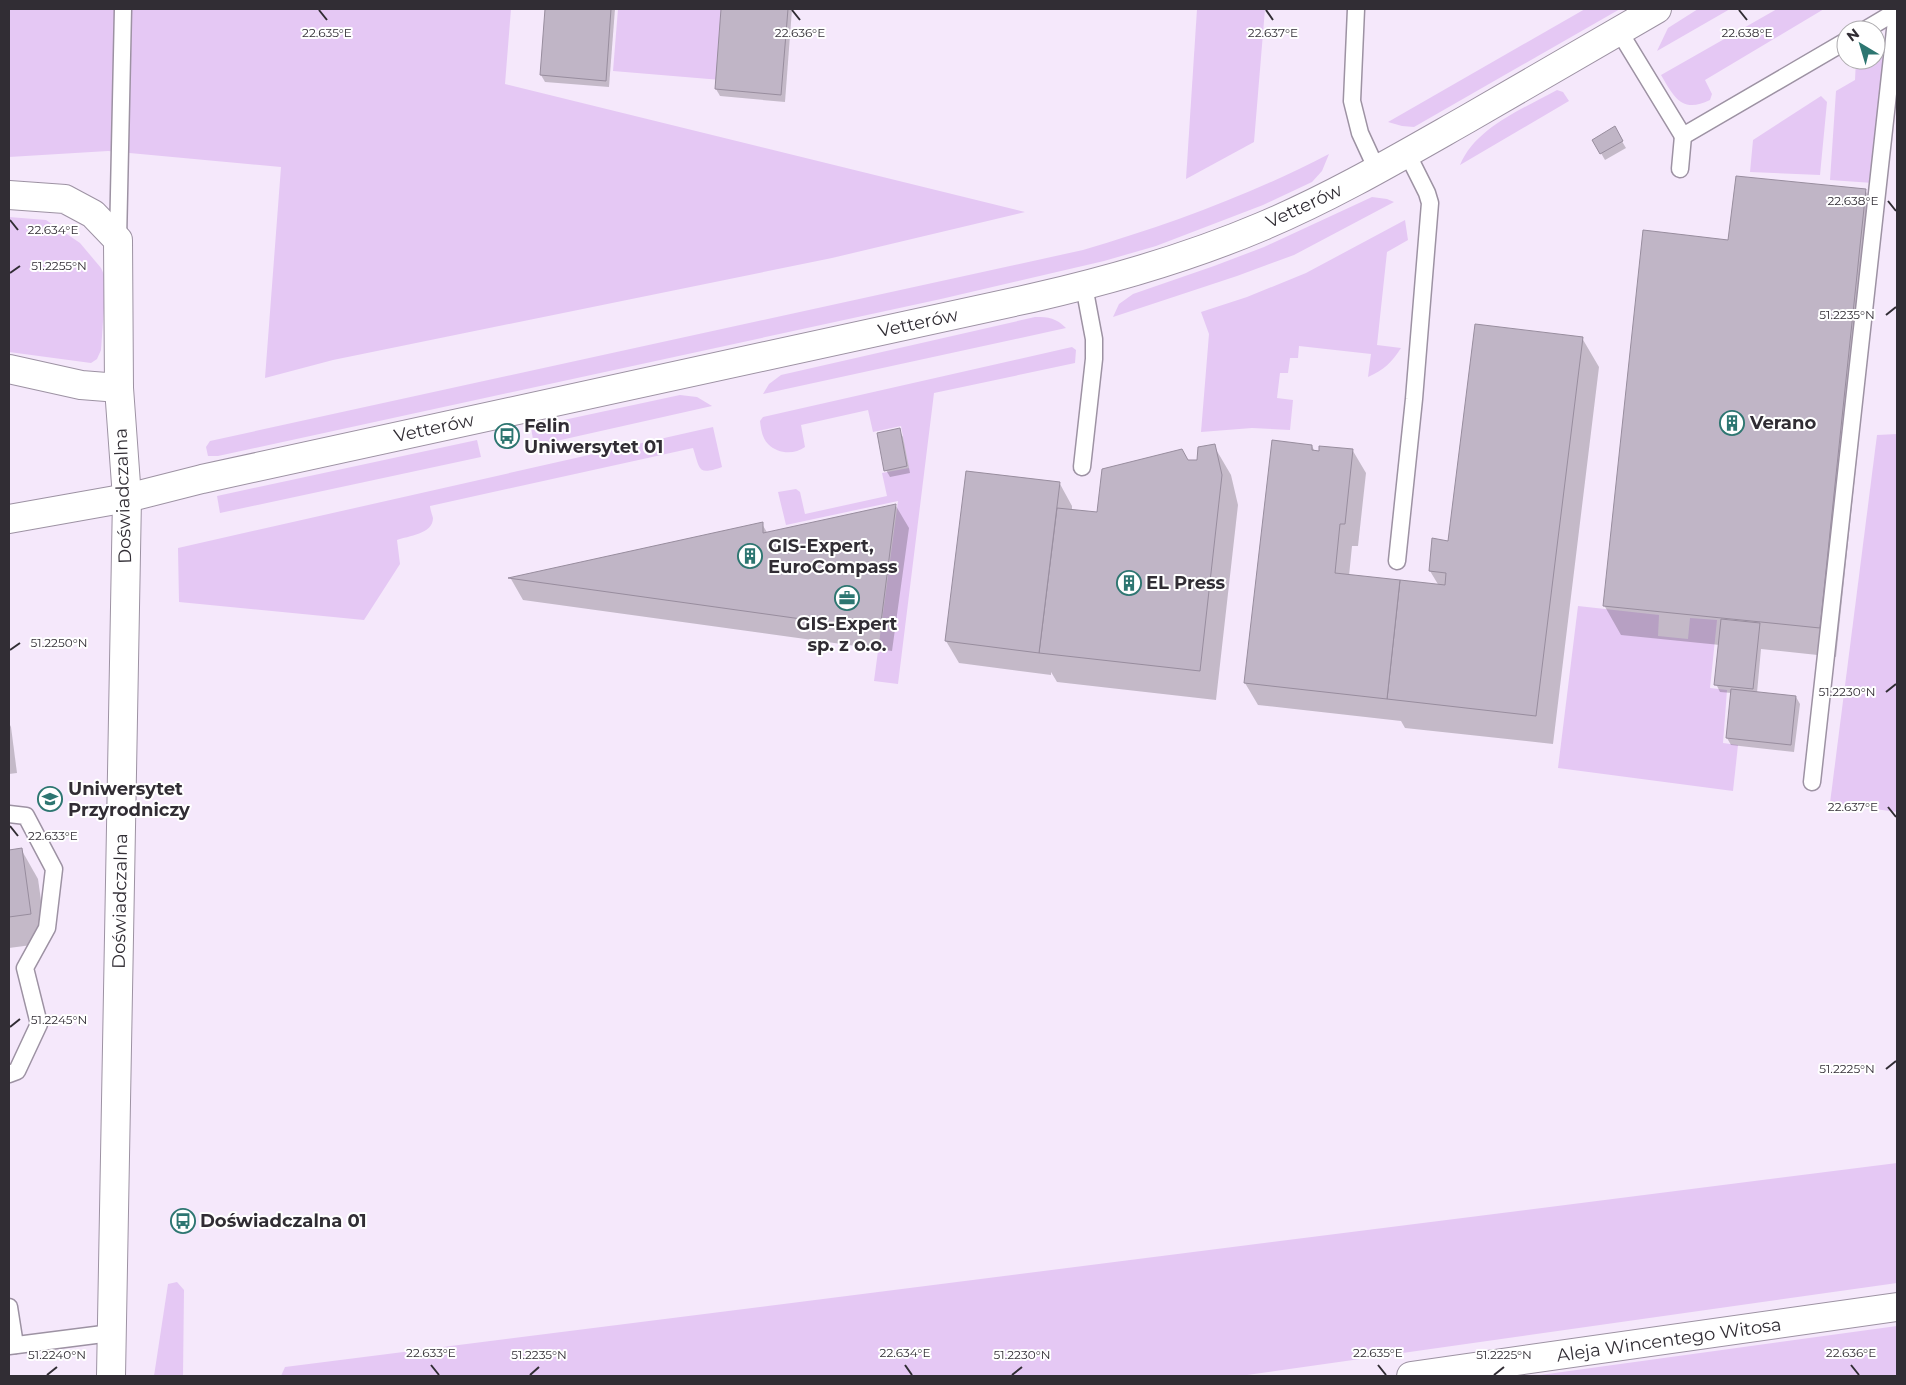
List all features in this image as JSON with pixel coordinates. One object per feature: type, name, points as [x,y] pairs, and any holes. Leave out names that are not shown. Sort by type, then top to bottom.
[{"type":"street","name":"Vetterów","points":[[9,519],[127,498],[202,479],[1084,286],[1150,268],[1241,235],[1308,206],[1408,153],[1657,9]]},
{"type":"street","points":[[9,195],[65,199],[93,214],[118,240]]},
{"type":"street","name":"Doświadczalna","points":[[111,1376],[127,498],[119,388],[118,240]]},
{"type":"street","points":[[9,369],[80,385],[119,388]]},
{"type":"street","name":"Aleja Wincentego Witosa","points":[[1412,1376],[1897,1307]]},
{"type":"lane","points":[[118,240],[123,9]]},
{"type":"lane","points":[[1356,9],[1352,101],[1360,132],[1377,170]]},
{"type":"lane","points":[[1881,20],[1897,11]]},
{"type":"lane","points":[[1812,782],[1897,11]]},
{"type":"lane","points":[[1619,31],[1683,136],[1680,169]]},
{"type":"lane","points":[[1683,136],[1836,47]]},
{"type":"lane","points":[[1397,561],[1417,371],[1430,203],[1408,153]]},
{"type":"lane","points":[[1082,467],[1094,359],[1094,339],[1084,286]]},
{"type":"lane","points":[[9,814],[26,816],[54,869],[47,928],[25,968],[39,1024],[17,1071],[9,1074]]},
{"type":"lane","points":[[9,1307],[12,1346],[111,1333]]},
{"type":"shaded area","points":[[9,9],[511,9],[505,84],[1025,212],[832,258],[333,360],[265,378],[281,167],[108,151],[9,157]]},
{"type":"shaded area","points":[[618,9],[726,9],[721,80],[613,71]]},
{"type":"shaded area","points":[[1197,9],[1265,9],[1254,142],[1186,179]]},
{"type":"shaded area","points":[[1585,9],[1620,9],[1414,127],[1388,122]]},
{"type":"shaded area","points":[[1698,9],[1730,9],[1657,51],[1668,28]]},
{"type":"shaded area","points":[[1777,9],[1824,9],[1705,80],[1712,94],[1710,100],[1700,104],[1686,104],[1680,101],[1670,90],[1661,75]]},
{"type":"shaded area","points":[[1856,70],[1883,70],[1873,183],[1830,180],[1836,91],[1855,80]]},
{"type":"shaded area","points":[[1557,90],[1563,92],[1569,101],[1460,165],[1467,152],[1489,130],[1502,120]]},
{"type":"shaded area","points":[[1821,96],[1827,102],[1820,175],[1750,172],[1753,140]]},
{"type":"shaded area","points":[[1329,154],[1322,171],[1312,182],[1263,205],[1156,246],[1104,261],[941,299],[218,456],[208,456],[206,447],[210,441],[1083,250],[1146,230],[1239,196]]},
{"type":"shaded area","points":[[1372,197],[1394,202],[1294,255],[1113,317],[1119,304],[1133,294],[1264,247]]},
{"type":"shaded area","points":[[9,217],[46,220],[80,243],[101,268],[106,279],[101,350],[97,359],[91,363],[9,352]]},
{"type":"shaded area","points":[[1405,220],[1408,240],[1387,252],[1377,345],[1401,348],[1391,361],[1368,377],[1371,354],[1299,346],[1298,358],[1290,358],[1288,373],[1280,373],[1277,398],[1293,400],[1290,430],[1252,428],[1201,432],[1209,334],[1201,312],[1247,297],[1306,273]]},
{"type":"shaded area","points":[[1035,317],[1052,319],[1066,328],[763,394],[769,384],[781,375]]},
{"type":"shaded area","points":[[1072,347],[1076,350],[1075,363],[934,393],[898,684],[874,681],[898,501],[786,525],[778,492],[796,489],[800,492],[805,514],[887,496],[882,473],[909,468],[901,426],[873,432],[868,410],[801,425],[805,447],[801,450],[786,452],[776,450],[766,442],[760,421],[763,417]]},
{"type":"shaded area","points":[[680,395],[697,397],[712,406],[534,446],[531,427]]},
{"type":"shaded area","points":[[713,427],[722,467],[714,470],[701,469],[693,448],[430,506],[433,518],[429,528],[419,534],[397,540],[400,564],[364,620],[179,602],[178,548]]},
{"type":"shaded area","points":[[1897,434],[1897,812],[1830,803],[1877,435]]},
{"type":"shaded area","points":[[477,440],[481,457],[220,513],[217,496]]},
{"type":"shaded area","points":[[1578,606],[1659,615],[1658,636],[1688,639],[1690,618],[1717,620],[1710,688],[1727,690],[1723,743],[1738,745],[1733,791],[1558,768]]},
{"type":"shaded area","points":[[1897,1163],[1897,1283],[1240,1376],[281,1376],[285,1367]]},
{"type":"shaded area","points":[[177,1282],[184,1290],[183,1376],[154,1376],[168,1284]]},
{"type":"shaded area","points":[[1897,1326],[1897,1376],[1533,1376]]},
{"type":"building","points":[[545,9],[611,9],[606,81],[540,75]]},
{"type":"building","points":[[721,9],[788,9],[781,95],[715,89]]},
{"type":"building","points":[[1615,126],[1623,141],[1600,154],[1592,140]]},
{"type":"building","name":"Verano","points":[[1736,176],[1866,189],[1820,628],[1603,606],[1643,230],[1728,240]]},
{"type":"building","points":[[1475,324],[1583,337],[1536,716],[1387,699],[1400,580],[1445,585],[1446,573],[1429,571],[1432,538],[1448,541]]},
{"type":"building","points":[[900,428],[907,466],[884,471],[877,433]]},
{"type":"building","points":[[1272,440],[1312,445],[1312,450],[1319,451],[1319,446],[1353,449],[1345,524],[1340,524],[1335,573],[1400,580],[1387,699],[1244,683]]},
{"type":"building","name":"EL Press","points":[[1215,444],[1222,475],[1200,671],[1039,653],[1057,508],[1097,512],[1102,469],[1182,449],[1188,460],[1197,460],[1198,447]]},
{"type":"building","points":[[966,471],[1060,482],[1039,653],[945,641]]},
{"type":"building","name":"GIS-Expert, EuroCompass","points":[[896,504],[880,630],[508,578],[763,522],[763,533]]},
{"type":"building","points":[[1721,619],[1760,623],[1753,689],[1714,685]]},
{"type":"building","points":[[1731,689],[1796,696],[1791,745],[1726,738]]},
{"type":"building","points":[[22,848],[31,914],[9,917],[9,850]]},
{"type":"place","name":"Verano","points":[[1732,423]]},
{"type":"place","name":"Felin Uniwersytet 01","points":[[507,436]]},
{"type":"place","name":"GIS-Expert, EuroCompass","points":[[750,556]]},
{"type":"place","name":"EL Press","points":[[1129,583]]},
{"type":"place","name":"GIS-Expert sp. z o.o.","points":[[847,598]]},
{"type":"place","name":"Uniwersytet Przyrodniczy","points":[[50,799]]},
{"type":"place","name":"Doświadczalna 01","points":[[183,1221]]}]
